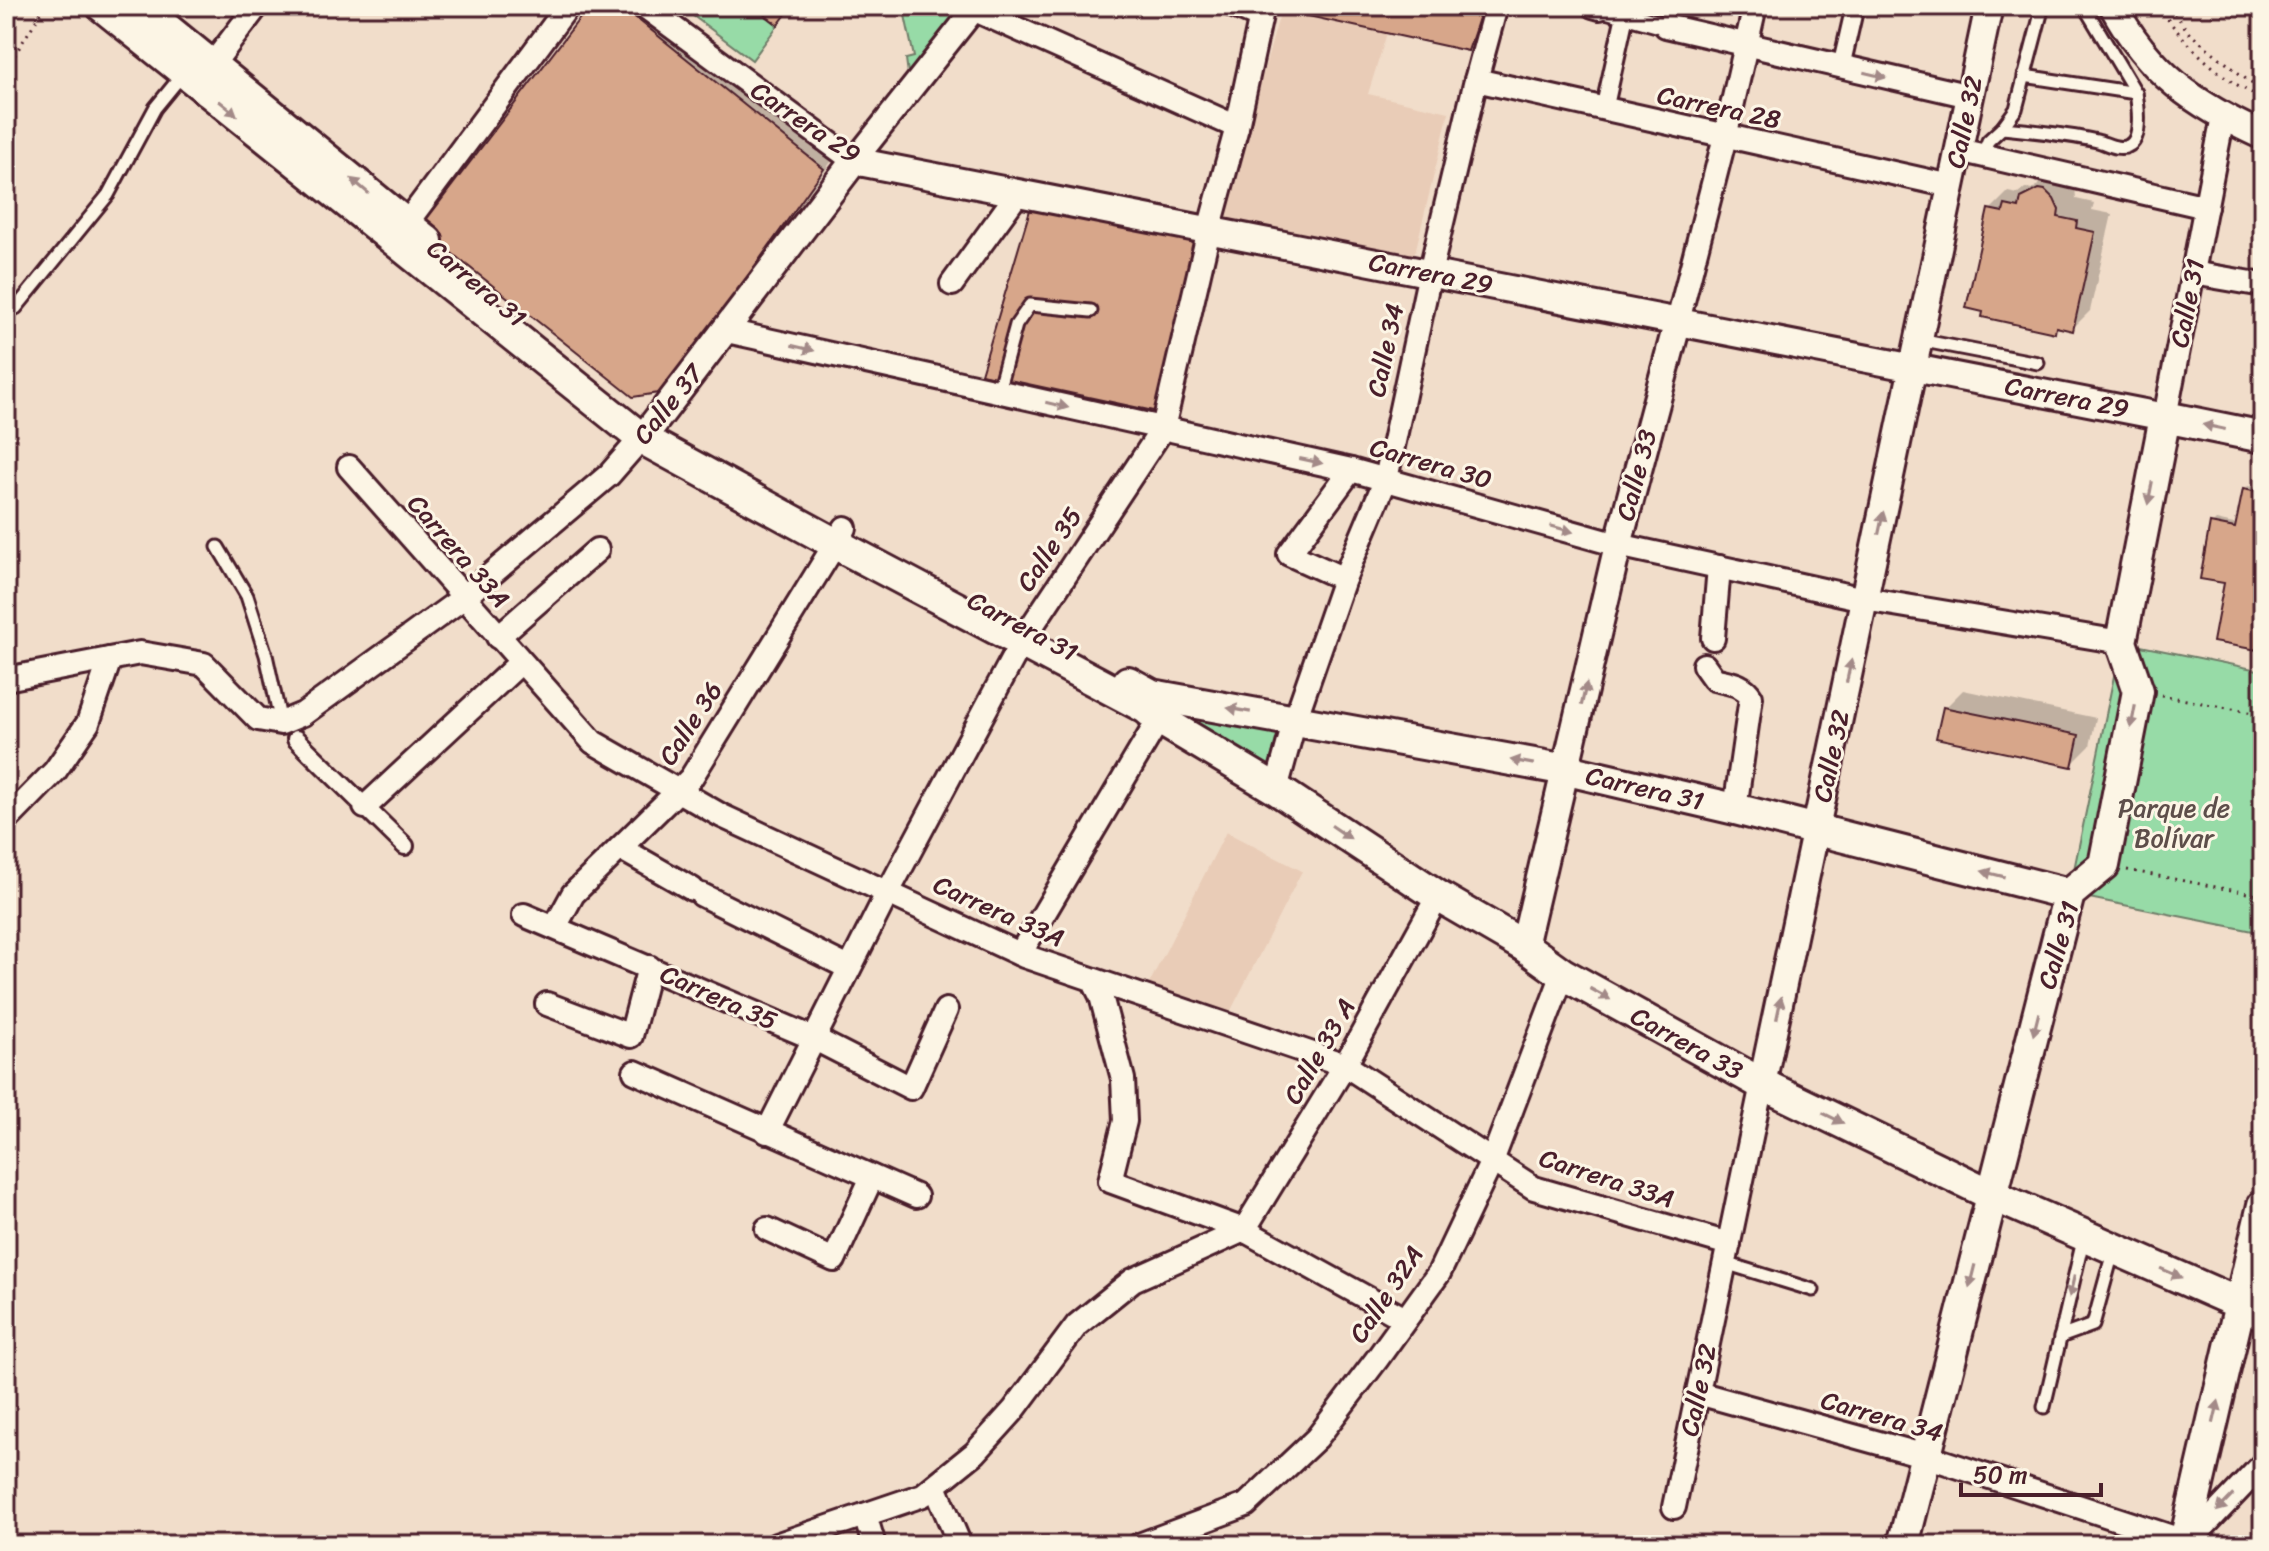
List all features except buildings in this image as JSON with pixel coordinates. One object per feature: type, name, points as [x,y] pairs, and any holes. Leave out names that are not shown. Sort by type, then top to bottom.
[{"type":"main road","name":"Carrera 31","points":[[102,6],[198,63],[406,224],[646,432]]},
{"type":"main road","name":"Carrera 31","points":[[139,6],[198,63],[646,432],[1025,635],[1152,695],[1567,770],[1816,829],[2069,894]]},
{"type":"main road","name":"Carrera 29","points":[[2165,417],[2263,437]]},
{"type":"main road","name":"Calle 31","points":[[2121,642],[2165,417]]},
{"type":"main road","name":"Carrera 31","points":[[1025,635],[1153,714]]},
{"type":"main road","points":[[2104,865],[2138,691],[2121,642]]},
{"type":"main road","name":"Carrera 33","points":[[1153,714],[1276,789],[1438,896],[1524,946],[1563,974],[1762,1084],[1993,1195],[2252,1309]]},
{"type":"main road","name":"Calle 31","points":[[1903,1545],[2069,894],[2104,865]]},
{"type":"main road","points":[[2186,1544],[2252,1309],[2263,1206]]},
{"type":"street","points":[[198,63],[257,6]]},
{"type":"street","points":[[406,224],[568,6]]},
{"type":"street","name":"Carrera 29","points":[[644,6],[854,161],[2165,417]]},
{"type":"street","points":[[1234,6],[1261,12]]},
{"type":"street","name":"Calle 34","points":[[1276,789],[1295,720],[1344,579],[1386,479],[1430,273],[1496,6]]},
{"type":"street","name":"Calle 33","points":[[1524,946],[1618,545],[1725,137],[1755,6]]},
{"type":"street","points":[[1841,67],[1855,6]]},
{"type":"street","name":"Calle 32","points":[[1674,1507],[1951,186],[1971,152],[1970,96],[1989,6]]},
{"type":"street","points":[[2113,6],[2153,66],[2188,95],[2223,117],[2263,136]]},
{"type":"street","points":[[1596,7],[1626,10],[1666,26],[1744,46],[1970,96]]},
{"type":"street","points":[[976,8],[1237,127]]},
{"type":"street","name":"Calle 37","points":[[289,731],[303,714],[463,598],[609,475],[727,331],[854,161],[976,8]]},
{"type":"street","points":[[1604,110],[1626,10]]},
{"type":"street","name":"Calle 35","points":[[767,1132],[888,892],[1025,635],[1163,428],[1209,230],[1237,127],[1261,12]]},
{"type":"street","name":"Carrera 28","points":[[1476,80],[1951,186]]},
{"type":"street","name":"Calle 31","points":[[2165,417],[2223,117]]},
{"type":"street","points":[[1971,152],[2206,207]]},
{"type":"street","points":[[952,284],[1018,193]]},
{"type":"street","points":[[2193,273],[2263,285]]},
{"type":"street","name":"Carrera 30","points":[[727,331],[1351,470],[1618,545],[1864,599],[2121,642]]},
{"type":"street","name":"Carrera 33A","points":[[349,467],[593,742],[678,791],[722,816],[1020,954],[1345,1065],[1534,1188],[1727,1253]]},
{"type":"street","points":[[1344,579],[1289,554],[1351,470]]},
{"type":"street","name":"Calle 36","points":[[555,927],[573,894],[691,778],[841,536]]},
{"type":"street","points":[[498,637],[597,550]]},
{"type":"street","points":[[1713,638],[1719,567]]},
{"type":"street","points":[[6,679],[140,653],[204,664],[258,719],[289,731],[405,846]]},
{"type":"street","points":[[6,821],[55,771],[88,723],[110,659]]},
{"type":"street","points":[[365,807],[521,662]]},
{"type":"street","points":[[1704,665],[1714,679],[1740,685],[1751,697],[1735,809]]},
{"type":"street","points":[[1020,954],[1153,714]]},
{"type":"street","points":[[620,848],[697,892],[849,968]]},
{"type":"street","name":"Calle 33 A","points":[[1244,1230],[1345,1065],[1438,896]]},
{"type":"street","name":"Carrera 35","points":[[524,915],[813,1038],[911,1088],[946,1010]]},
{"type":"street","points":[[547,1004],[631,1036],[649,967]]},
{"type":"street","name":"Calle 32A","points":[[1139,1545],[1246,1505],[1317,1438],[1439,1273],[1492,1161],[1563,974]]},
{"type":"street","points":[[1093,980],[1101,996],[1123,1079],[1125,1121],[1110,1181],[1244,1230],[1405,1319]]},
{"type":"street","points":[[635,1072],[916,1196]]},
{"type":"street","points":[[767,1229],[834,1260],[872,1177]]},
{"type":"street","points":[[776,1545],[923,1495],[975,1453],[1013,1411],[1077,1325],[1133,1280],[1244,1230]]},
{"type":"street","name":"Carrera 34","points":[[1698,1393],[1926,1456],[2186,1544]]},
{"type":"street","points":[[2186,1544],[2263,1464]]},
{"type":"street","points":[[935,1486],[960,1545]]},
{"type":"street","points":[[865,1515],[874,1545]]},
{"type":"lane","points":[[1971,152],[2002,128],[2016,109],[2043,6]]},
{"type":"lane","points":[[2002,128],[2096,141],[2116,147],[2128,146],[2134,141],[2140,114],[2136,93],[2084,6]]},
{"type":"lane","points":[[16,308],[108,195],[155,108],[198,63]]},
{"type":"lane","points":[[2024,76],[2136,93]]},
{"type":"lane","points":[[998,391],[1016,325],[1030,305],[1091,311]]},
{"type":"lane","points":[[1919,340],[2038,363]]},
{"type":"lane","points":[[218,547],[247,596],[289,731]]},
{"type":"lane","points":[[2044,1407],[2084,1235]]},
{"type":"lane","points":[[2060,1337],[2093,1325],[2114,1248]]},
{"type":"lane","name":"Carrera 33A","points":[[1727,1253],[1813,1290]]},
{"type":"path","points":[[6,69],[45,6]]},
{"type":"path","points":[[2158,6],[2179,36],[2244,91],[2263,98]]},
{"type":"path","points":[[2170,6],[2189,33],[2251,83],[2263,88]]},
{"type":"path","points":[[2138,691],[2263,715]]},
{"type":"path","points":[[2104,865],[2263,896]]},
{"type":"shaded area","points":[[1281,10],[1387,33],[1368,94],[1449,112],[1414,257],[1221,224]]},
{"type":"shaded area","points":[[1226,832],[1302,871],[1225,1022],[1149,984]]},
{"type":"green space","points":[[680,6],[753,6],[778,25],[752,60]]},
{"type":"green space","points":[[903,6],[962,7],[908,74],[906,59],[914,57]]},
{"type":"green space","name":"Parque de Bolívar","points":[[2121,642],[2263,671],[2263,933],[2069,894]]},
{"type":"green space","points":[[1176,711],[1279,727],[1268,771]]}]
